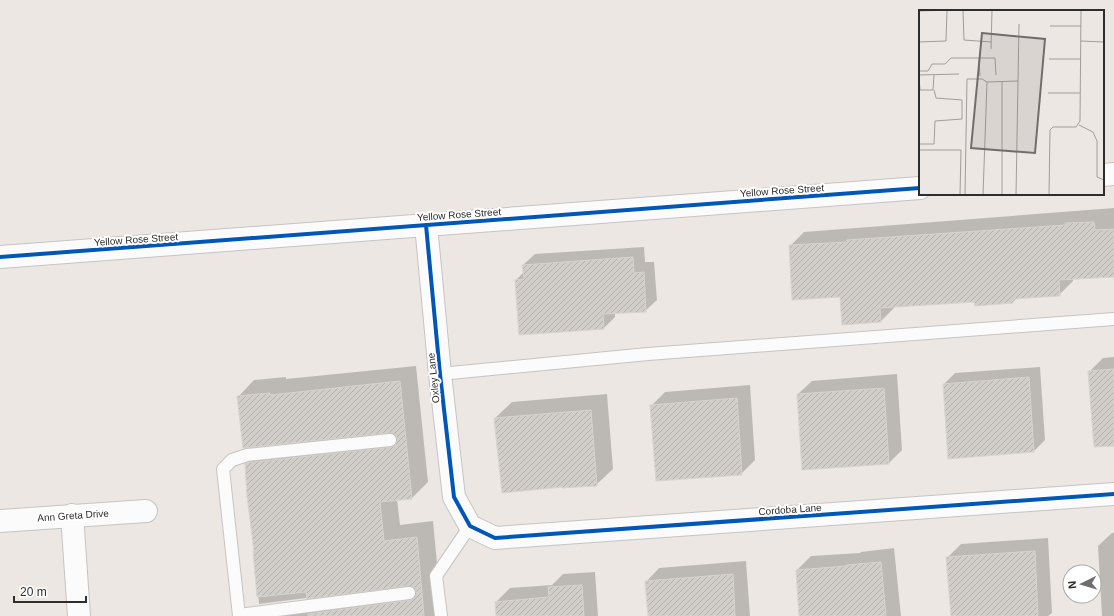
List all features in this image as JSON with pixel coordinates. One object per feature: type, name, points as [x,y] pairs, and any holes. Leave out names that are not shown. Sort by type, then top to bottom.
[{"type":"street","points":[[1104,175],[1114,174]]},
{"type":"street","name":"Yellow Rose Street","points":[[0,257],[919,188]]},
{"type":"street","name":"Oxley Lane","points":[[426,225],[440,374],[454,497],[470,526]]},
{"type":"street","name":"Cordoba Lane","points":[[470,526],[495,538],[1114,494]]},
{"type":"street","name":"Ann Greta Drive","points":[[0,520],[146,511]]},
{"type":"street","points":[[72,515],[79,616]]},
{"type":"lane","points":[[440,374],[648,354],[1114,319]]},
{"type":"lane","points":[[390,440],[246,455],[232,460],[223,470],[239,616],[410,593]]},
{"type":"lane","points":[[441,616],[436,576],[470,526]]},
{"type":"building","points":[[1094,222],[1095,230],[1114,229],[1114,277],[1059,280],[1060,296],[1013,299],[1013,303],[975,306],[974,302],[880,308],[881,322],[842,325],[840,297],[792,300],[789,245],[848,242],[847,240]]},
{"type":"building","points":[[633,257],[634,273],[644,272],[646,312],[603,314],[604,329],[519,335],[515,280],[524,279],[522,265]]},
{"type":"building","points":[[1114,369],[1114,446],[1094,447],[1088,371]]},
{"type":"building","points":[[1029,377],[1034,452],[948,459],[943,384]]},
{"type":"building","points":[[400,381],[412,499],[380,502],[384,541],[417,537],[424,616],[308,616],[308,614],[410,600],[416,596],[416,592],[415,588],[408,586],[307,599],[306,592],[257,597],[245,463],[391,447],[395,446],[397,440],[396,435],[389,433],[243,448],[237,396],[270,393],[270,395]]},
{"type":"building","points":[[884,388],[889,464],[802,470],[797,394]]},
{"type":"building","points":[[737,398],[742,475],[656,481],[650,405]]},
{"type":"building","points":[[591,410],[597,486],[562,487],[502,493],[494,418]]},
{"type":"building","points":[[1035,551],[1038,616],[951,616],[946,557]]},
{"type":"building","points":[[881,562],[886,616],[799,616],[796,570]]},
{"type":"building","points":[[733,574],[735,616],[648,616],[645,581]]},
{"type":"building","points":[[582,585],[584,616],[496,616],[495,602],[549,597],[548,587]]},
{"type":"cycle path","points":[[0,257],[919,188]]},
{"type":"cycle path","points":[[426,225],[440,374],[454,497],[470,526],[495,538],[1114,494]]}]
